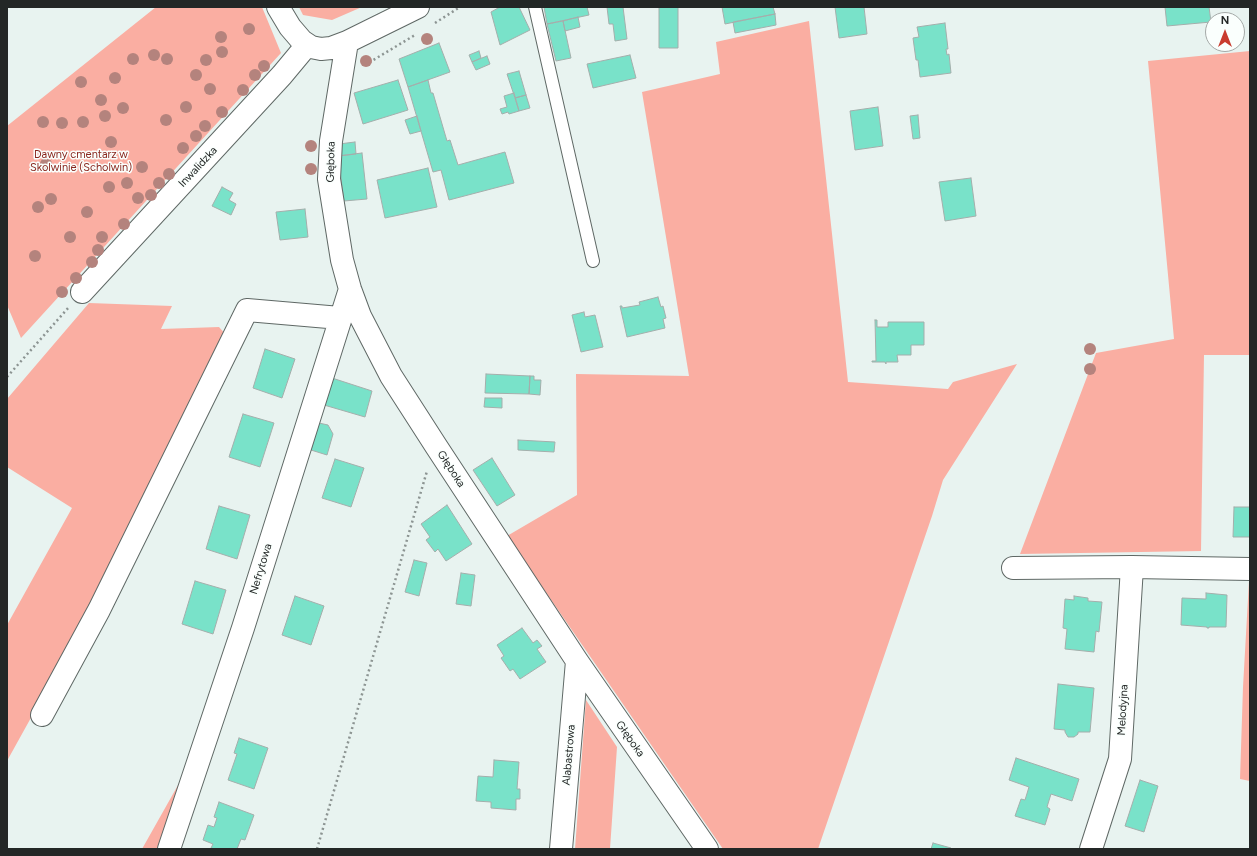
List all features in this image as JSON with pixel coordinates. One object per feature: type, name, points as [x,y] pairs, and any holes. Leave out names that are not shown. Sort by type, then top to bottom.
[{"type":"street","points":[[278,7],[293,32],[307,45],[316,48],[331,48],[347,42],[418,7]]},
{"type":"street","name":"Głęboka","points":[[347,42],[330,141],[329,180],[342,260],[350,289],[360,316],[391,376],[436,446],[577,661],[707,849]]},
{"type":"street","name":"Inwalidzka","points":[[82,292],[282,75],[307,45]]},
{"type":"street","name":"Nefrytowa","points":[[169,849],[243,628],[350,289]]},
{"type":"street","points":[[42,715],[99,610],[247,310],[340,318]]},
{"type":"street","points":[[1013,568],[1132,567],[1250,569]]},
{"type":"street","name":"Melodyjna","points":[[1091,849],[1120,760],[1132,567]]},
{"type":"street","name":"Alabastrowa","points":[[561,849],[577,661]]},
{"type":"lane","points":[[535,7],[592,261]]},
{"type":"path","points":[[435,23],[460,7]]},
{"type":"path","points":[[341,80],[421,31]]},
{"type":"path","points":[[7,378],[82,292]]},
{"type":"path","points":[[316,849],[429,465],[436,446]]},
{"type":"green space","name":"Dawny cmentarz w Skolwinie (Scholwin)","points":[[156,7],[262,7],[281,53],[21,338],[7,305],[7,126]]},
{"type":"green space","points":[[299,7],[362,7],[332,20],[303,15]]},
{"type":"green space","points":[[809,21],[848,382],[948,389],[953,382],[1017,364],[943,480],[818,849],[723,849],[507,536],[577,495],[576,374],[689,376],[642,92],[720,74],[716,42]]},
{"type":"green space","points":[[1250,51],[1250,355],[1204,355],[1201,551],[1020,554],[1096,353],[1174,339],[1148,61]]},
{"type":"green space","points":[[89,303],[172,306],[161,329],[219,327],[226,335],[89,613],[7,761],[7,625],[72,508],[7,467],[7,399]]},
{"type":"green space","points":[[1250,581],[1250,781],[1240,779]]},
{"type":"green space","points":[[586,700],[617,747],[610,849],[575,849]]},
{"type":"green space","points":[[182,778],[158,849],[142,849]]},
{"type":"building","points":[[500,7],[519,7],[530,30],[500,45],[491,12]]},
{"type":"building","points":[[544,7],[587,7],[589,15],[547,24]]},
{"type":"building","points":[[607,7],[623,7],[627,39],[615,41],[613,24],[609,24]]},
{"type":"building","points":[[659,7],[678,7],[678,48],[659,48]]},
{"type":"building","points":[[722,7],[773,7],[775,14],[725,24]]},
{"type":"building","points":[[835,7],[864,7],[867,34],[839,38]]},
{"type":"building","points":[[1165,7],[1209,7],[1210,12],[1205,12],[1205,23],[1167,26]]},
{"type":"building","points":[[775,14],[776,25],[735,33],[733,22]]},
{"type":"building","points":[[578,17],[580,27],[565,31],[563,21]]},
{"type":"building","points":[[563,21],[571,58],[556,61],[547,24]]},
{"type":"building","points":[[945,23],[948,49],[946,49],[947,55],[949,54],[951,73],[920,77],[913,38],[919,37],[917,27]]},
{"type":"building","points":[[439,43],[450,72],[408,87],[399,59]]},
{"type":"building","points":[[479,51],[481,58],[472,62],[469,55]]},
{"type":"building","points":[[630,55],[636,78],[593,88],[587,64]]},
{"type":"building","points":[[487,56],[490,64],[476,70],[472,62]]},
{"type":"building","points":[[519,71],[526,95],[515,98],[507,74]]},
{"type":"building","points":[[398,80],[408,110],[363,124],[354,93]]},
{"type":"building","points":[[428,80],[447,141],[450,140],[458,165],[505,152],[514,183],[449,200],[441,170],[433,172],[408,87]]},
{"type":"building","points":[[514,93],[519,111],[509,114],[508,112],[502,114],[500,109],[507,107],[504,96]]},
{"type":"building","points":[[526,95],[530,108],[519,111],[515,98]]},
{"type":"building","points":[[878,107],[883,146],[855,150],[850,111]]},
{"type":"building","points":[[918,115],[920,138],[913,139],[910,116]]},
{"type":"building","points":[[417,116],[421,131],[410,134],[405,120]]},
{"type":"building","points":[[355,142],[356,154],[338,156],[339,144]]},
{"type":"building","points":[[362,153],[367,199],[344,201],[338,156]]},
{"type":"building","points":[[428,168],[437,207],[385,218],[377,180]]},
{"type":"building","points":[[971,178],[976,216],[945,221],[939,182]]},
{"type":"building","points":[[222,187],[233,193],[229,200],[236,204],[231,215],[212,206]]},
{"type":"building","points":[[305,209],[308,237],[280,240],[276,212]]},
{"type":"building","points":[[658,297],[661,307],[663,306],[666,318],[663,319],[665,328],[627,337],[620,306],[622,306],[622,308],[640,305],[639,302]]},
{"type":"building","points":[[584,312],[585,317],[595,315],[603,347],[581,352],[572,315]]},
{"type":"building","points":[[875,320],[877,320],[877,327],[888,327],[888,322],[924,322],[924,345],[911,345],[911,355],[897,355],[898,362],[886,362],[886,364],[885,362],[872,362],[876,361]]},
{"type":"building","points":[[265,349],[295,359],[282,398],[253,388]]},
{"type":"building","points":[[486,374],[530,376],[529,394],[485,393]]},
{"type":"building","points":[[530,376],[534,376],[534,380],[541,380],[540,395],[529,394]]},
{"type":"building","points":[[332,378],[372,391],[365,417],[324,405]]},
{"type":"building","points":[[485,398],[502,398],[502,408],[484,407]]},
{"type":"building","points":[[243,414],[274,423],[260,467],[229,457]]},
{"type":"building","points":[[319,423],[328,425],[333,434],[327,455],[311,450]]},
{"type":"building","points":[[518,440],[555,442],[554,452],[518,450]]},
{"type":"building","points":[[492,458],[515,495],[497,506],[473,470]]},
{"type":"building","points":[[335,459],[364,468],[351,507],[322,498]]},
{"type":"building","points":[[447,505],[472,544],[446,561],[438,549],[435,552],[426,540],[430,537],[421,524]]},
{"type":"building","points":[[219,506],[250,515],[237,559],[206,549]]},
{"type":"building","points":[[1234,507],[1250,507],[1250,537],[1233,537]]},
{"type":"building","points":[[414,560],[427,563],[419,596],[405,592]]},
{"type":"building","points":[[461,573],[475,575],[471,606],[456,604]]},
{"type":"building","points":[[195,581],[226,590],[213,634],[182,624]]},
{"type":"building","points":[[1206,593],[1227,595],[1226,627],[1207,628],[1181,625],[1182,598],[1206,599]]},
{"type":"building","points":[[295,596],[324,606],[311,645],[282,635]]},
{"type":"building","points":[[1074,596],[1088,598],[1088,601],[1102,602],[1099,632],[1096,631],[1094,652],[1065,649],[1067,629],[1063,628],[1065,599],[1074,600]]},
{"type":"building","points":[[522,628],[533,643],[537,640],[542,646],[537,649],[546,662],[520,679],[513,669],[510,671],[501,658],[504,656],[497,645]]},
{"type":"building","points":[[1058,684],[1094,688],[1090,732],[1078,732],[1078,734],[1074,737],[1068,737],[1065,730],[1054,729]]},
{"type":"building","points":[[239,738],[268,748],[254,789],[228,780],[237,754],[234,753]]},
{"type":"building","points":[[1016,758],[1079,779],[1072,801],[1051,794],[1047,807],[1050,809],[1045,825],[1015,816],[1021,799],[1025,800],[1029,787],[1009,780]]},
{"type":"building","points":[[494,760],[519,762],[517,789],[520,789],[520,799],[516,799],[516,810],[491,808],[491,802],[476,801],[478,776],[493,777]]},
{"type":"building","points":[[1140,780],[1158,786],[1144,832],[1125,826]]},
{"type":"building","points":[[219,802],[254,815],[245,840],[241,839],[237,849],[211,848],[213,844],[203,840],[208,825],[214,827],[217,818],[214,817]]},
{"type":"building","points":[[933,843],[951,848],[951,849],[931,849]]}]
